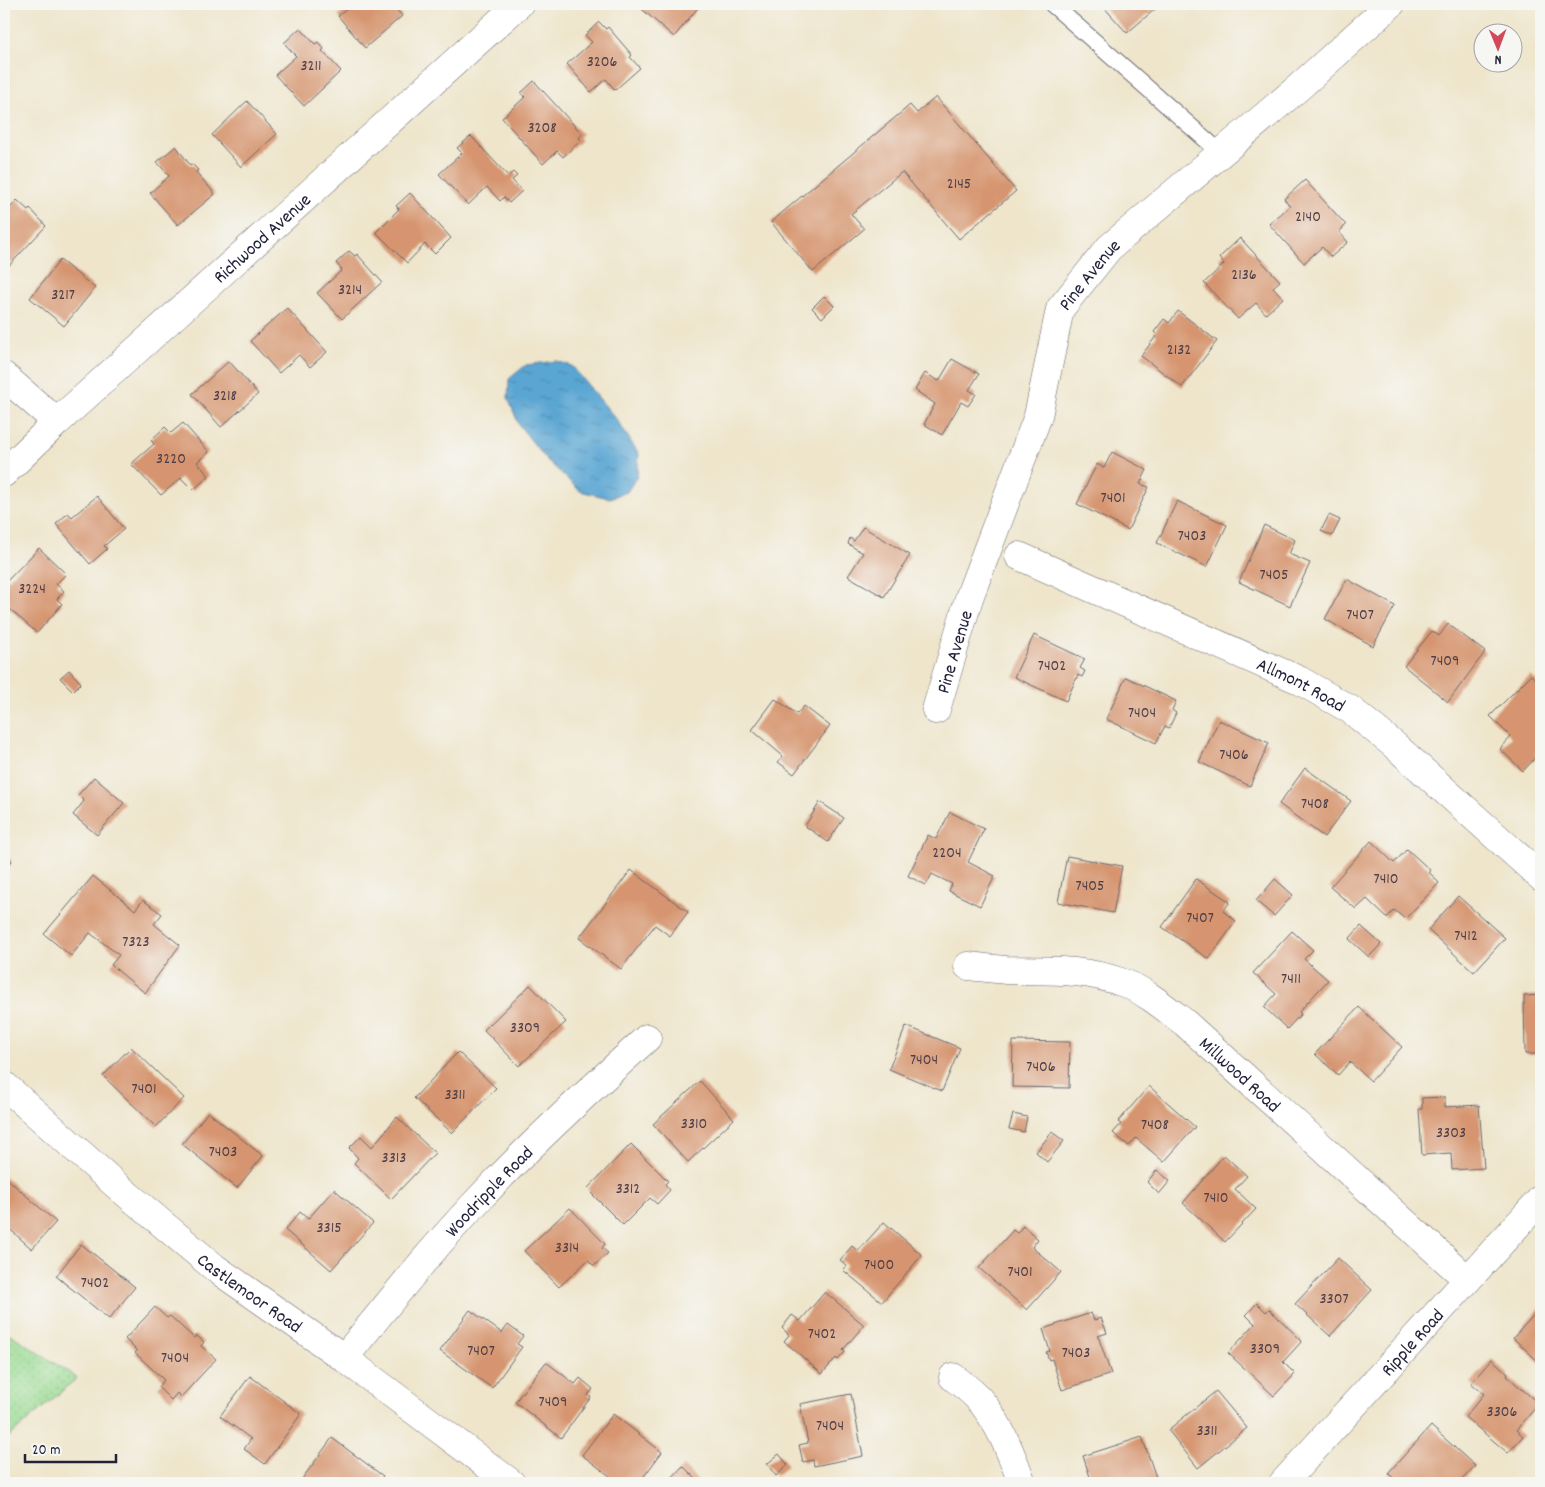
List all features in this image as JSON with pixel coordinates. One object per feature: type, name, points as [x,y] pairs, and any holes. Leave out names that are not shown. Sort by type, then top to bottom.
[{"type":"street","name":"Richwood Avenue","points":[[4,473],[57,422],[519,4]]},
{"type":"street","name":"Pine Avenue","points":[[936,710],[969,598],[1038,416],[1060,309],[1109,248],[1298,88],[1391,4]]},
{"type":"street","points":[[4,376],[57,422]]},
{"type":"street","name":"Allmont Road","points":[[1019,556],[1299,680],[1351,710],[1393,744],[1541,877]]},
{"type":"street","name":"Millwood Road","points":[[968,966],[1005,970],[1043,969],[1087,972],[1126,983],[1157,1002],[1185,1023],[1467,1279]]},
{"type":"street","name":"Woodripple Road","points":[[344,1358],[419,1265],[482,1196],[559,1118],[647,1038]]},
{"type":"street","name":"Castlemoor Road","points":[[4,1085],[115,1184],[215,1268],[344,1358],[511,1483]]},
{"type":"street","name":"Ripple Road","points":[[1283,1483],[1541,1199]]},
{"type":"street","points":[[953,1377],[978,1398],[996,1424],[1022,1483]]},
{"type":"lane","points":[[1052,4],[1221,153]]},
{"type":"green space","points":[[4,1330],[77,1378],[4,1441]]},
{"type":"water","points":[[557,361],[572,366],[617,420],[639,454],[637,476],[627,492],[609,498],[580,491],[545,458],[519,425],[508,398],[509,379],[526,365]]},
{"type":"building","points":[[353,4],[392,4],[402,16],[365,48],[338,16]]},
{"type":"building","points":[[636,4],[701,4],[674,37]]},
{"type":"building","points":[[1101,4],[1161,4],[1127,33]]},
{"type":"building","points":[[599,22],[606,29],[608,27],[632,55],[630,57],[640,68],[615,90],[606,79],[591,92],[567,64],[592,42],[585,35]]},
{"type":"building","points":[[300,28],[315,44],[318,42],[324,49],[322,51],[341,71],[304,106],[275,75],[296,56],[284,43]]},
{"type":"building","points":[[534,81],[582,134],[579,138],[581,140],[563,157],[557,151],[543,164],[502,118],[525,97],[521,93]]},
{"type":"building","points":[[936,97],[1016,191],[959,239],[902,172],[851,214],[864,229],[813,272],[771,222],[910,105],[917,113]]},
{"type":"building","points":[[247,101],[277,134],[241,167],[212,135]]},
{"type":"building","points":[[471,136],[508,176],[513,172],[517,176],[512,180],[522,191],[509,203],[504,197],[500,201],[487,187],[468,205],[439,174],[462,153],[457,148]]},
{"type":"building","points":[[176,146],[190,165],[192,164],[198,170],[196,172],[215,194],[178,225],[150,193],[169,176],[157,162]]},
{"type":"building","points":[[1305,180],[1346,225],[1339,232],[1348,242],[1331,257],[1322,247],[1304,263],[1269,224],[1290,206],[1284,199]]},
{"type":"building","points":[[410,193],[451,238],[435,254],[425,244],[407,263],[376,232],[399,209],[396,206]]},
{"type":"building","points":[[17,200],[28,210],[30,208],[46,226],[4,271],[4,209],[7,212]]},
{"type":"building","points":[[1240,238],[1280,281],[1273,287],[1283,298],[1266,314],[1256,303],[1238,319],[1204,283],[1224,264],[1219,258]]},
{"type":"building","points":[[349,251],[355,256],[357,254],[382,282],[342,319],[317,293],[342,270],[336,263]]},
{"type":"building","points":[[60,260],[95,288],[64,326],[30,298]]},
{"type":"building","points":[[824,296],[834,306],[822,318],[812,308]]},
{"type":"building","points":[[287,308],[327,352],[310,367],[299,355],[279,373],[250,341]]},
{"type":"building","points":[[1178,311],[1217,341],[1182,387],[1141,356],[1157,335],[1154,332],[1164,319],[1169,323]]},
{"type":"building","points":[[952,359],[979,374],[969,390],[976,394],[968,406],[961,402],[942,435],[924,424],[935,404],[915,390],[925,373],[939,381]]},
{"type":"building","points":[[229,361],[258,394],[221,427],[192,394]]},
{"type":"building","points":[[183,423],[209,452],[197,462],[209,476],[193,490],[181,478],[161,495],[131,464],[154,444],[151,440],[165,427],[171,433]]},
{"type":"building","points":[[1112,452],[1147,470],[1140,484],[1149,487],[1128,530],[1077,504],[1097,464],[1104,468]]},
{"type":"building","points":[[97,496],[124,529],[104,546],[107,549],[90,564],[56,524],[68,513],[72,517]]},
{"type":"building","points":[[1177,501],[1227,525],[1207,567],[1157,543]]},
{"type":"building","points":[[1329,515],[1340,520],[1332,536],[1321,531]]},
{"type":"building","points":[[1264,525],[1295,540],[1289,554],[1310,563],[1290,606],[1239,582]]},
{"type":"building","points":[[863,527],[910,555],[884,597],[848,576],[863,553],[848,544],[850,538],[854,541]]},
{"type":"building","points":[[39,548],[66,574],[56,584],[64,591],[57,599],[62,604],[37,633],[4,604],[4,584]]},
{"type":"building","points":[[1347,579],[1395,606],[1373,646],[1325,619]]},
{"type":"building","points":[[1448,624],[1485,652],[1448,702],[1404,666],[1432,631],[1439,636]]},
{"type":"building","points":[[1034,635],[1085,659],[1080,668],[1085,671],[1082,677],[1078,675],[1066,701],[1014,677]]},
{"type":"building","points":[[69,670],[81,683],[73,691],[60,678]]},
{"type":"building","points":[[1531,675],[1541,685],[1541,747],[1535,754],[1537,756],[1523,771],[1500,749],[1511,737],[1490,716]]},
{"type":"building","points":[[1126,677],[1176,701],[1172,710],[1176,713],[1169,728],[1165,726],[1156,743],[1106,719]]},
{"type":"building","points":[[775,699],[797,714],[804,706],[830,726],[794,774],[778,762],[783,756],[752,730]]},
{"type":"building","points":[[1219,720],[1269,743],[1250,786],[1199,762]]},
{"type":"building","points":[[1305,768],[1351,801],[1324,837],[1279,804]]},
{"type":"building","points":[[94,777],[124,803],[97,835],[73,815],[84,801],[78,795]]},
{"type":"building","points":[[820,802],[844,818],[828,842],[805,826]]},
{"type":"building","points":[[950,812],[984,829],[968,862],[995,876],[980,906],[949,891],[952,884],[932,874],[926,885],[908,876],[928,835],[936,839]]},
{"type":"building","points":[[1371,841],[1394,863],[1407,849],[1430,870],[1429,872],[1439,883],[1405,919],[1394,910],[1387,918],[1367,899],[1356,909],[1330,887]]},
{"type":"building","points":[[4,853],[12,861],[4,870]]},
{"type":"building","points":[[1067,856],[1122,866],[1113,913],[1058,902]]},
{"type":"building","points":[[631,870],[688,912],[670,936],[655,925],[621,969],[579,938]]},
{"type":"building","points":[[93,876],[135,910],[143,900],[162,914],[154,924],[180,945],[145,993],[111,965],[119,955],[90,933],[71,956],[44,934]]},
{"type":"building","points":[[1196,879],[1230,902],[1223,911],[1236,921],[1209,959],[1162,927]]},
{"type":"building","points":[[1275,879],[1293,895],[1274,916],[1256,901]]},
{"type":"building","points":[[1458,896],[1505,938],[1474,972],[1428,930]]},
{"type":"building","points":[[1361,926],[1381,944],[1369,957],[1349,939]]},
{"type":"building","points":[[1292,931],[1313,950],[1304,959],[1328,980],[1299,1012],[1301,1014],[1287,1029],[1264,1007],[1276,994],[1253,973]]},
{"type":"building","points":[[530,985],[566,1022],[519,1066],[484,1030]]},
{"type":"building","points":[[1541,995],[1541,1054],[1525,1054],[1524,996]]},
{"type":"building","points":[[1359,1007],[1402,1047],[1371,1081],[1350,1062],[1338,1075],[1315,1054]]},
{"type":"building","points":[[906,1026],[960,1048],[942,1091],[889,1069]]},
{"type":"building","points":[[1013,1041],[1070,1042],[1069,1088],[1012,1087]]},
{"type":"building","points":[[131,1047],[184,1098],[156,1127],[103,1076]]},
{"type":"building","points":[[458,1052],[496,1088],[452,1133],[414,1098]]},
{"type":"building","points":[[700,1081],[734,1119],[688,1162],[653,1124]]},
{"type":"building","points":[[1149,1086],[1195,1127],[1164,1162],[1136,1138],[1129,1146],[1113,1133],[1121,1124],[1118,1122]]},
{"type":"building","points":[[1445,1097],[1445,1107],[1479,1105],[1484,1168],[1452,1170],[1451,1153],[1422,1155],[1419,1109],[1422,1109],[1422,1098]]},
{"type":"building","points":[[208,1112],[263,1156],[237,1188],[182,1144]]},
{"type":"building","points":[[1013,1114],[1027,1117],[1024,1132],[1009,1129]]},
{"type":"building","points":[[397,1117],[435,1153],[391,1199],[354,1163],[358,1158],[349,1148],[361,1136],[372,1147]]},
{"type":"building","points":[[1052,1132],[1064,1141],[1047,1162],[1036,1152]]},
{"type":"building","points":[[631,1144],[668,1181],[665,1184],[670,1190],[657,1204],[650,1198],[623,1225],[587,1189]]},
{"type":"building","points":[[1224,1155],[1247,1176],[1235,1189],[1256,1209],[1225,1242],[1183,1203]]},
{"type":"building","points":[[1157,1170],[1170,1181],[1159,1194],[1147,1182]]},
{"type":"building","points":[[4,1176],[56,1222],[32,1249],[4,1224]]},
{"type":"building","points":[[334,1189],[373,1223],[331,1270],[285,1230],[300,1212],[308,1219]]},
{"type":"building","points":[[570,1208],[605,1244],[602,1248],[608,1253],[594,1266],[588,1260],[559,1287],[524,1251]]},
{"type":"building","points":[[884,1222],[922,1255],[882,1302],[843,1270],[847,1266],[840,1260],[852,1246],[858,1251]]},
{"type":"building","points":[[1023,1226],[1038,1239],[1032,1247],[1061,1272],[1027,1310],[979,1268],[1013,1230],[1017,1233]]},
{"type":"building","points":[[81,1244],[135,1287],[109,1319],[56,1276]]},
{"type":"building","points":[[1338,1258],[1372,1290],[1330,1336],[1295,1304]]},
{"type":"building","points":[[825,1292],[864,1325],[843,1350],[845,1352],[838,1360],[836,1358],[822,1374],[784,1341],[789,1335],[782,1328],[792,1315],[800,1321]]},
{"type":"building","points":[[1257,1303],[1266,1312],[1269,1309],[1302,1341],[1283,1362],[1295,1374],[1274,1396],[1228,1353],[1255,1324],[1246,1315]]},
{"type":"building","points":[[155,1307],[167,1318],[170,1316],[194,1338],[196,1335],[204,1342],[201,1346],[216,1359],[181,1397],[177,1393],[171,1400],[158,1387],[164,1380],[135,1353],[137,1351],[125,1339]]},
{"type":"building","points":[[1541,1307],[1541,1364],[1513,1338]]},
{"type":"building","points":[[470,1310],[502,1333],[508,1325],[523,1336],[517,1344],[522,1347],[492,1388],[440,1351]]},
{"type":"building","points":[[1091,1313],[1094,1320],[1101,1318],[1107,1333],[1098,1336],[1111,1374],[1062,1390],[1052,1359],[1049,1360],[1046,1352],[1050,1351],[1043,1329]]},
{"type":"building","points":[[1492,1359],[1508,1374],[1507,1376],[1539,1404],[1516,1430],[1523,1436],[1508,1453],[1465,1417],[1484,1394],[1471,1383]]},
{"type":"building","points":[[546,1362],[575,1384],[580,1378],[593,1389],[588,1395],[591,1397],[561,1438],[515,1402]]},
{"type":"building","points":[[250,1376],[301,1414],[265,1464],[244,1449],[251,1439],[220,1416]]},
{"type":"building","points":[[1216,1391],[1247,1428],[1198,1468],[1168,1430]]},
{"type":"building","points":[[851,1394],[863,1456],[814,1466],[813,1460],[803,1462],[799,1445],[808,1443],[800,1404]]},
{"type":"building","points":[[613,1414],[662,1452],[639,1483],[619,1483],[582,1455]]},
{"type":"building","points":[[1431,1426],[1475,1466],[1459,1483],[1399,1483],[1388,1473]]},
{"type":"building","points":[[1142,1437],[1158,1483],[1092,1483],[1083,1456]]},
{"type":"building","points":[[332,1438],[383,1476],[378,1483],[307,1483],[302,1479]]},
{"type":"building","points":[[779,1454],[788,1465],[776,1476],[767,1464]]},
{"type":"building","points":[[683,1466],[700,1483],[667,1483]]}]
